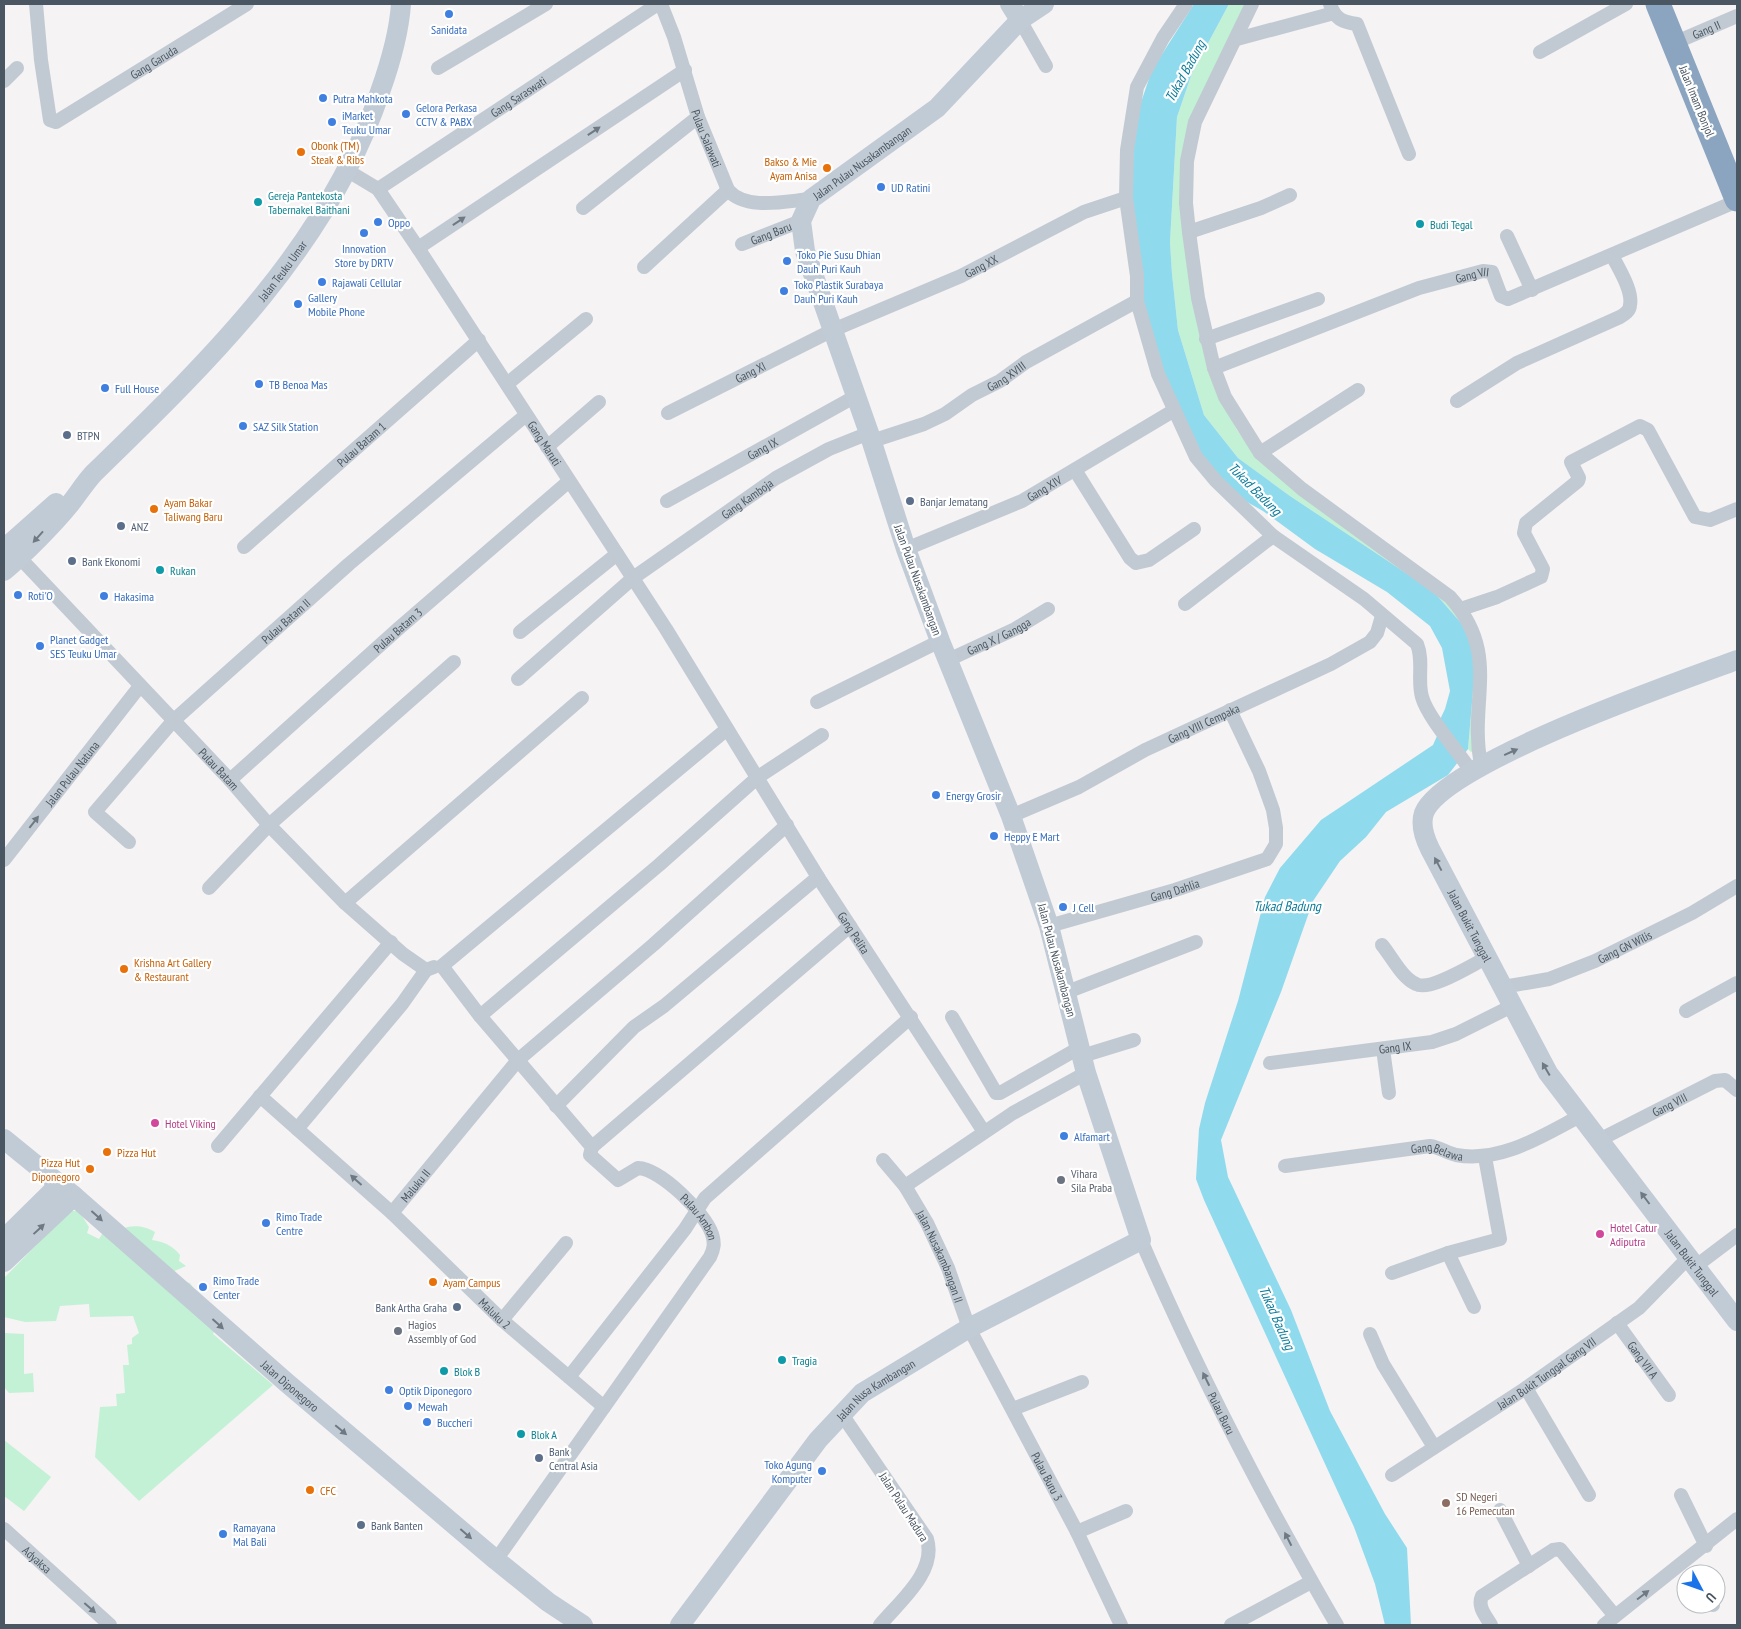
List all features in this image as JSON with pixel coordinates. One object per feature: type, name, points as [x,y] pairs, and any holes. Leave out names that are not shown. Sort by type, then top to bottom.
[{"type":"highway","name":"Jalan Imam Bonjol","points":[[1658,4],[1737,200]]},
{"type":"street","name":"Gang Garuda","points":[[36,4],[41,60],[50,120],[53,122],[247,4]]},
{"type":"street","name":"Jalan Teuku Umar","points":[[8,556],[62,497],[81,487],[169,400],[258,302],[331,201],[348,171],[373,113],[388,70],[401,4]]},
{"type":"street","points":[[438,68],[546,4]]},
{"type":"street","name":"Pulau Salawati","points":[[660,4],[685,70],[698,117],[728,190]]},
{"type":"street","name":"Gang Saraswati","points":[[378,189],[660,4]]},
{"type":"street","name":"Jalan Pulau Nusakambangan","points":[[1044,4],[1015,12],[936,108],[811,199],[801,221],[805,251],[870,437],[906,549],[940,641],[1011,816],[1049,926],[1067,992],[1082,1059],[1141,1240]]},
{"type":"street","points":[[1186,4],[1163,38],[1137,87],[1128,150],[1126,198],[1137,276],[1137,301],[1158,374],[1173,411],[1196,458],[1252,518],[1273,536],[1364,599],[1417,644],[1420,652],[1420,690],[1423,700],[1432,716],[1472,766]]},
{"type":"street","points":[[1252,4],[1237,39],[1195,122],[1186,161],[1186,203],[1189,232],[1206,339],[1214,368],[1225,397],[1260,453],[1302,489],[1450,597],[1461,609],[1472,628],[1480,649],[1482,671],[1472,766]]},
{"type":"street","points":[[1540,52],[1626,4]]},
{"type":"street","points":[[1237,39],[1332,9],[1342,22],[1357,24],[1409,154]]},
{"type":"street","points":[[1015,12],[1046,66]]},
{"type":"street","name":"Gang II","points":[[1674,43],[1737,16]]},
{"type":"street","points":[[4,81],[17,68]]},
{"type":"street","points":[[418,248],[685,70]]},
{"type":"street","points":[[583,208],[698,117]]},
{"type":"street","name":"Gang Maruti","points":[[348,171],[378,189],[479,340],[568,482],[633,578],[727,729]]},
{"type":"street","points":[[644,267],[728,190],[733,196],[753,203],[811,199]]},
{"type":"street","points":[[1189,232],[1261,208],[1290,195]]},
{"type":"street","name":"Gang XX","points":[[833,330],[961,276],[1084,212],[1126,198]]},
{"type":"street","name":"Gang VII","points":[[1214,368],[1419,288],[1477,272],[1492,272],[1501,296],[1505,300],[1532,290],[1737,200]]},
{"type":"street","name":"Gang Baru","points":[[742,244],[801,221]]},
{"type":"street","points":[[1507,236],[1532,290]]},
{"type":"street","points":[[1456,400],[1518,364],[1620,317],[1628,311],[1630,296],[1612,255]]},
{"type":"street","points":[[1206,339],[1318,299]]},
{"type":"street","name":"Gang XVIII","points":[[870,437],[924,424],[946,414],[972,395],[1000,381],[1026,362],[1137,301]]},
{"type":"street","points":[[507,384],[586,319]]},
{"type":"street","name":"Gang XI","points":[[668,413],[833,330]]},
{"type":"street","name":"Pulau Batam 1","points":[[244,547],[479,340]]},
{"type":"street","points":[[1260,453],[1358,390]]},
{"type":"street","name":"Gang IX","points":[[667,501],[856,396]]},
{"type":"street","points":[[547,447],[599,402]]},
{"type":"street","name":"Gang XIV","points":[[906,549],[1022,501],[1173,411]]},
{"type":"street","name":"Pulau Batam II","points":[[129,842],[95,812],[174,721],[349,564],[526,415]]},
{"type":"street","points":[[1461,609],[1497,597],[1541,577],[1543,569],[1524,533],[1526,523],[1578,481],[1579,478],[1571,462],[1640,426],[1648,430],[1695,518],[1710,520],[1737,509]]},
{"type":"street","name":"Gang Kamboja","points":[[518,679],[633,578],[776,478],[829,449],[870,437]]},
{"type":"street","points":[[1075,470],[1130,558],[1136,563],[1149,560],[1194,529]]},
{"type":"street","name":"Pulau Batam 3","points":[[230,780],[398,629],[568,482]]},
{"type":"street","points":[[1185,604],[1273,536]]},
{"type":"street","points":[[520,632],[617,554]]},
{"type":"street","name":"Pulau Batam","points":[[8,556],[174,721],[230,780],[269,825],[345,903],[426,970]]},
{"type":"street","name":"Gang X / Gangga","points":[[948,660],[1015,629],[1048,609]]},
{"type":"street","name":"Gang VIII Cempaka","points":[[1011,816],[1079,787],[1145,750],[1331,664],[1366,645],[1377,633],[1382,616]]},
{"type":"street","points":[[816,702],[940,641]]},
{"type":"street","name":"Jalan Bukit Tunggal","points":[[1737,660],[1606,709],[1472,766],[1429,805],[1422,821],[1425,838],[1430,850],[1548,1073],[1737,1321]]},
{"type":"street","points":[[209,888],[269,825],[454,662]]},
{"type":"street","name":"Jalan Pulau Natuna","points":[[4,860],[140,686]]},
{"type":"street","points":[[345,903],[582,698]]},
{"type":"street","name":"Gang Dahlia","points":[[1049,926],[1175,890],[1262,862],[1276,844],[1273,810],[1259,771],[1230,710]]},
{"type":"street","points":[[297,1129],[402,1004],[426,970],[442,966],[727,729]]},
{"type":"street","name":"Gang Pelita","points":[[727,729],[818,877],[911,1017],[984,1132]]},
{"type":"street","points":[[480,1016],[666,859],[758,777],[822,735]]},
{"type":"street","name":"Maluku II","points":[[260,1096],[392,1213],[518,1060],[653,945],[787,825]]},
{"type":"street","points":[[556,1106],[632,1030],[664,1006],[818,877]]},
{"type":"street","name":"Gang GN Wilis","points":[[1503,987],[1549,978],[1595,961],[1692,912],[1737,886]]},
{"type":"street","points":[[592,1147],[850,926]]},
{"type":"street","points":[[218,1146],[391,942]]},
{"type":"street","points":[[1067,992],[1196,942]]},
{"type":"street","points":[[1382,945],[1410,980],[1421,986],[1427,986],[1441,980],[1488,957]]},
{"type":"street","name":"Pulau Ambon","points":[[442,966],[480,1016],[592,1147],[590,1155],[615,1180],[621,1179],[638,1168],[644,1168],[665,1181],[696,1209],[712,1234],[714,1248],[710,1257],[496,1560]]},
{"type":"street","points":[[1686,1011],[1737,983]]},
{"type":"street","name":"Gang IX","points":[[1270,1063],[1443,1040],[1512,1006]]},
{"type":"street","points":[[569,1378],[685,1229],[696,1209],[729,1174],[911,1017]]},
{"type":"street","points":[[952,1017],[996,1093],[1134,1040]]},
{"type":"street","points":[[1383,1049],[1389,1093]]},
{"type":"street","points":[[905,1186],[984,1132],[1082,1059]]},
{"type":"street","name":"Gang VIII","points":[[1599,1140],[1715,1081],[1726,1080],[1737,1090]]},
{"type":"street","name":"Gang Belawa","points":[[1285,1166],[1430,1146],[1440,1147],[1454,1155],[1485,1157],[1523,1146],[1580,1116]]},
{"type":"street","name":"Jalan Diponegoro","points":[[4,1139],[67,1190],[287,1383],[496,1560],[548,1602],[583,1625]]},
{"type":"street","points":[[1392,1273],[1448,1253],[1500,1239],[1485,1157]]},
{"type":"street","name":"Jalan Nusakambangan II","points":[[882,1160],[905,1186],[927,1222],[948,1268],[969,1328]]},
{"type":"street","points":[[4,1239],[67,1190]]},
{"type":"street","points":[[4,1262],[67,1190]]},
{"type":"street","name":"Maluku 2","points":[[392,1213],[502,1320],[604,1407]]},
{"type":"street","name":"Jalan Bukit Tunggal Gang VII","points":[[1392,1475],[1526,1388],[1639,1308],[1692,1261],[1737,1235]]},
{"type":"street","name":"Jalan Nusa Kambangan","points":[[680,1625],[813,1447],[841,1413],[875,1383],[969,1328],[1141,1240]]},
{"type":"street","name":"Pulau Buru","points":[[1141,1240],[1175,1316],[1255,1478],[1311,1582],[1338,1625]]},
{"type":"street","points":[[502,1320],[566,1243]]},
{"type":"street","points":[[1448,1253],[1474,1307]]},
{"type":"street","name":"Gang VII A","points":[[1617,1323],[1669,1395]]},
{"type":"street","name":"Pulau Buru 3","points":[[969,1328],[1077,1532],[1121,1625]]},
{"type":"street","points":[[1370,1334],[1383,1364],[1434,1448]]},
{"type":"street","points":[[1013,1410],[1082,1382]]},
{"type":"street","points":[[1526,1388],[1589,1495]]},
{"type":"street","name":"Jalan Pulau Madura","points":[[841,1413],[927,1539],[930,1548],[930,1556],[923,1574],[880,1625]]},
{"type":"street","points":[[1681,1495],[1706,1546]]},
{"type":"street","points":[[1500,1510],[1529,1566]]},
{"type":"street","points":[[1077,1532],[1126,1511]]},
{"type":"street","points":[[1689,1564],[1706,1546],[1737,1519]]},
{"type":"street","name":"Adyaksa","points":[[4,1530],[110,1625]]},
{"type":"street","points":[[1491,1625],[1481,1608],[1480,1601],[1482,1596],[1553,1550],[1560,1548],[1615,1616]]},
{"type":"street","points":[[1604,1625],[1676,1576]]},
{"type":"street","points":[[1231,1625],[1311,1582]]},
{"type":"green space","points":[[1229,4],[1251,4],[1196,113],[1191,128],[1182,184],[1188,248],[1199,325],[1214,385],[1237,430],[1255,455],[1286,482],[1430,586],[1451,607],[1468,631],[1433,591],[1290,496],[1238,458],[1204,415],[1178,330],[1172,274],[1170,242],[1177,117],[1192,73]]},
{"type":"green space","points":[[1470,634],[1478,661],[1475,751],[1471,752],[1468,749],[1476,656]]},
{"type":"green space","points":[[70,1211],[79,1211],[89,1227],[87,1233],[99,1239],[102,1234],[134,1226],[147,1228],[155,1232],[152,1240],[168,1244],[180,1255],[179,1261],[186,1266],[172,1272],[178,1281],[190,1283],[194,1289],[216,1327],[213,1334],[273,1385],[139,1501],[95,1457],[100,1407],[117,1406],[116,1394],[125,1393],[123,1365],[129,1365],[127,1345],[132,1344],[132,1338],[139,1333],[133,1316],[90,1317],[89,1304],[60,1306],[56,1321],[25,1322],[4,1317],[4,1278]]},
{"type":"green space","points":[[4,1333],[24,1334],[24,1374],[33,1373],[34,1392],[9,1393],[4,1387]]},
{"type":"green space","points":[[4,1440],[51,1477],[24,1511],[4,1496]]},
{"type":"water","name":"Tukad Badung","points":[[1194,4],[1229,4],[1192,73],[1177,117],[1170,242],[1172,274],[1178,330],[1204,415],[1238,458],[1290,496],[1433,591],[1469,632],[1476,656],[1468,749],[1448,775],[1386,812],[1366,837],[1340,861],[1313,901],[1281,992],[1221,1140],[1228,1177],[1291,1310],[1330,1411],[1385,1514],[1407,1548],[1411,1625],[1385,1625],[1375,1584],[1354,1527],[1196,1179],[1199,1129],[1205,1103],[1238,1001],[1265,897],[1280,868],[1321,820],[1433,745],[1437,736],[1436,728],[1445,709],[1450,691],[1442,648],[1430,626],[1387,592],[1315,549],[1263,511],[1240,498],[1196,450],[1149,335],[1133,246],[1130,179],[1135,120],[1152,70]]},
{"type":"place","name":"Sanidata","points":[[449,14]]},
{"type":"place","name":"Putra Mahkota","points":[[323,98]]},
{"type":"place","name":"Gelora Perkasa CCTV & PABX","points":[[406,114]]},
{"type":"place","name":"iMarket Teuku Umar","points":[[332,122]]},
{"type":"place","name":"Obonk (TM) Steak & Ribs","points":[[301,152]]},
{"type":"place","name":"Bakso & Mie Ayam Anisa","points":[[827,168]]},
{"type":"place","name":"UD Ratini","points":[[881,187]]},
{"type":"place","name":"Gereja Pantekosta Tabernakel Baithani","points":[[258,202]]},
{"type":"place","name":"Oppo","points":[[378,222]]},
{"type":"place","name":"Budi Tegal","points":[[1420,224]]},
{"type":"place","name":"Innovation Store by DRTV","points":[[364,233]]},
{"type":"place","name":"Toko Pie Susu Dhian Dauh Puri Kauh","points":[[787,261]]},
{"type":"place","name":"Rajawali Cellular","points":[[322,282]]},
{"type":"place","name":"Toko Plastik Surabaya Dauh Puri Kauh","points":[[784,291]]},
{"type":"place","name":"Gallery Mobile Phone","points":[[298,304]]},
{"type":"place","name":"TB Benoa Mas","points":[[259,384]]},
{"type":"place","name":"Full House","points":[[105,388]]},
{"type":"place","name":"SAZ Silk Station","points":[[243,426]]},
{"type":"place","name":"BTPN","points":[[67,435]]},
{"type":"place","name":"Banjar Jematang","points":[[910,501]]},
{"type":"place","name":"Ayam Bakar Taliwang Baru","points":[[154,509]]},
{"type":"place","name":"ANZ","points":[[121,526]]},
{"type":"place","name":"Bank Ekonomi","points":[[72,561]]},
{"type":"place","name":"Rukan","points":[[160,570]]},
{"type":"place","name":"Roti'O","points":[[18,595]]},
{"type":"place","name":"Hakasima","points":[[104,596]]},
{"type":"place","name":"Planet Gadget SES Teuku Umar","points":[[40,646]]},
{"type":"place","name":"Energy Grosir","points":[[936,795]]},
{"type":"place","name":"Heppy E Mart","points":[[994,836]]},
{"type":"place","name":"J Cell","points":[[1063,907]]},
{"type":"place","name":"Krishna Art Gallery & Restaurant","points":[[124,969]]},
{"type":"place","name":"Hotel Viking","points":[[155,1123]]},
{"type":"place","name":"Alfamart","points":[[1064,1136]]},
{"type":"place","name":"Pizza Hut","points":[[107,1152]]},
{"type":"place","name":"Pizza Hut Diponegoro","points":[[90,1169]]},
{"type":"place","name":"Vihara Sila Praba","points":[[1061,1180]]},
{"type":"place","name":"Rimo Trade Centre","points":[[266,1223]]},
{"type":"place","name":"Hotel Catur Adiputra","points":[[1600,1234]]},
{"type":"place","name":"Ayam Campus","points":[[433,1282]]},
{"type":"place","name":"Rimo Trade Center","points":[[203,1287]]},
{"type":"place","name":"Bank Artha Graha","points":[[457,1307]]},
{"type":"place","name":"Hagios Assembly of God","points":[[398,1331]]},
{"type":"place","name":"Tragia","points":[[782,1360]]},
{"type":"place","name":"Blok B","points":[[444,1371]]},
{"type":"place","name":"Optik Diponegoro","points":[[389,1390]]},
{"type":"place","name":"Mewah","points":[[408,1406]]},
{"type":"place","name":"Buccheri","points":[[427,1422]]},
{"type":"place","name":"Blok A","points":[[521,1434]]},
{"type":"place","name":"Bank Central Asia","points":[[539,1458]]},
{"type":"place","name":"Toko Agung Komputer","points":[[822,1471]]},
{"type":"place","name":"CFC","points":[[310,1490]]},
{"type":"place","name":"SD Negeri 16 Pemecutan","points":[[1446,1503]]},
{"type":"place","name":"Bank Banten","points":[[361,1525]]},
{"type":"place","name":"Ramayana Mal Bali","points":[[223,1534]]}]
